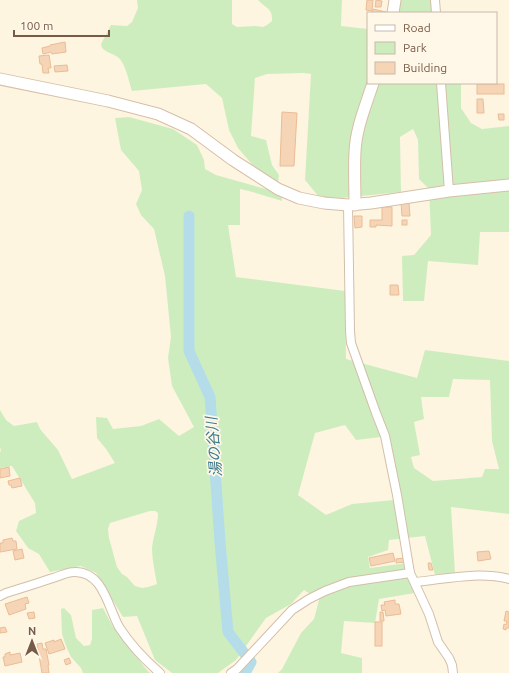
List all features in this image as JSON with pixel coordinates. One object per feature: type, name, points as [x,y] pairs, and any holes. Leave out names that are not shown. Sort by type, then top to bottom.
[{"type":"street","points":[[393,12],[395,0]]},
{"type":"street","points":[[435,0],[436,12]]},
{"type":"street","points":[[0,79],[158,114],[192,129],[233,160],[278,189],[299,198],[324,203],[352,205],[449,191],[509,185]]},
{"type":"street","points":[[373,84],[363,111],[355,151],[352,205],[351,343],[385,436],[398,495],[410,573],[429,614],[438,642],[449,658],[453,673]]},
{"type":"street","points":[[441,84],[449,191]]},
{"type":"street","points":[[0,596],[70,572],[85,573],[100,584],[119,627],[150,665],[160,673]]},
{"type":"street","points":[[231,673],[243,663],[292,610],[309,599],[349,582],[410,573]]},
{"type":"street","points":[[415,582],[486,575],[509,579]]},
{"type":"green space","points":[[137,0],[232,0],[232,24],[237,27],[263,27],[272,21],[272,17],[270,11],[258,0],[342,0],[341,26],[367,29],[367,84],[461,84],[461,108],[471,123],[482,129],[509,126],[509,232],[480,232],[478,265],[428,261],[424,301],[403,301],[402,256],[414,255],[431,235],[429,189],[419,179],[418,140],[413,129],[400,137],[401,192],[342,198],[319,197],[305,180],[311,74],[267,74],[255,78],[251,136],[266,140],[272,165],[279,175],[278,183],[255,168],[238,148],[229,130],[222,98],[206,84],[132,91],[122,62],[119,58],[102,48],[101,44],[111,25],[127,26],[132,22],[138,8]]},
{"type":"green space","points":[[399,0],[433,0],[434,12],[397,12]]},
{"type":"green space","points":[[129,117],[173,129],[197,145],[204,160],[205,169],[216,175],[269,190],[282,196],[282,201],[240,189],[240,225],[228,225],[236,277],[345,291],[346,359],[417,378],[425,350],[509,361],[509,514],[451,507],[455,573],[435,575],[425,536],[389,540],[388,550],[368,557],[370,568],[407,563],[415,593],[379,599],[375,623],[344,621],[341,653],[362,658],[362,673],[278,673],[282,669],[301,633],[314,619],[319,600],[304,590],[291,604],[266,618],[236,660],[218,673],[172,673],[155,660],[137,616],[123,617],[96,573],[81,566],[50,572],[39,554],[28,548],[16,531],[19,521],[36,513],[35,503],[12,466],[0,468],[0,410],[6,420],[14,426],[37,422],[40,429],[58,450],[72,479],[115,463],[97,438],[96,417],[107,418],[113,429],[141,426],[159,419],[179,436],[194,427],[172,386],[168,358],[171,337],[165,276],[154,229],[141,215],[136,204],[142,190],[139,171],[121,150],[115,118]],"holes":[[[453,379],[490,380],[492,441],[499,469],[485,469],[482,477],[433,481],[414,468],[411,457],[420,455],[414,422],[424,419],[421,397],[449,397]],[[345,425],[356,440],[381,437],[394,500],[352,504],[326,515],[298,495],[315,433]],[[150,511],[155,511],[158,513],[152,548],[157,584],[142,588],[135,586],[122,574],[117,567],[109,538],[108,529],[110,523]]]},
{"type":"green space","points":[[64,608],[71,615],[76,638],[84,646],[90,645],[92,639],[92,610],[103,608],[112,625],[150,673],[83,673],[81,668],[71,657],[62,634],[61,609]]},
{"type":"building","points":[[367,0],[373,0],[372,11],[366,10]]},
{"type":"building","points":[[376,0],[382,1],[381,7],[375,7]]},
{"type":"building","points":[[373,9],[386,12],[373,12]]},
{"type":"building","points":[[65,42],[66,52],[52,54],[51,52],[43,54],[42,48]]},
{"type":"building","points":[[49,55],[51,68],[48,68],[49,73],[43,73],[39,56]]},
{"type":"building","points":[[67,65],[68,71],[55,72],[54,66]]},
{"type":"building","points":[[477,84],[504,84],[504,94],[477,94]]},
{"type":"building","points":[[477,99],[483,99],[484,113],[477,113]]},
{"type":"building","points":[[282,112],[297,113],[294,166],[280,166]]},
{"type":"building","points":[[498,114],[504,114],[504,120],[499,120]]},
{"type":"building","points":[[401,203],[409,203],[410,216],[402,216]]},
{"type":"building","points":[[382,207],[392,207],[392,226],[376,225],[376,227],[370,227],[370,220],[382,220]]},
{"type":"building","points":[[354,216],[362,216],[362,227],[355,228]]},
{"type":"building","points":[[402,220],[407,220],[407,225],[402,225]]},
{"type":"building","points":[[390,285],[398,285],[399,295],[390,295]]},
{"type":"building","points":[[9,467],[10,476],[0,478],[0,469]]},
{"type":"building","points":[[20,478],[22,486],[12,488],[11,485],[9,485],[8,481]]},
{"type":"building","points":[[12,538],[13,541],[16,541],[17,549],[0,552],[0,543],[3,543],[3,540]]},
{"type":"building","points":[[22,549],[24,558],[15,560],[13,551]]},
{"type":"building","points":[[489,551],[491,559],[478,561],[477,552]]},
{"type":"building","points":[[393,553],[395,561],[371,566],[369,558]]},
{"type":"building","points":[[404,558],[405,562],[396,563],[396,559]]},
{"type":"building","points":[[428,563],[431,563],[433,570],[429,570]]},
{"type":"building","points":[[27,597],[29,603],[25,604],[26,609],[9,615],[5,604]]},
{"type":"building","points":[[395,600],[395,604],[399,604],[401,614],[386,616],[385,610],[382,611],[381,605],[385,605],[384,602]]},
{"type":"building","points":[[506,611],[509,612],[509,628],[506,628],[506,630],[503,629],[504,624],[506,625],[507,621],[504,621]]},
{"type":"building","points":[[34,612],[35,618],[29,619],[27,613]]},
{"type":"building","points":[[380,612],[383,612],[384,621],[380,621]]},
{"type":"building","points":[[375,622],[382,622],[382,646],[375,646]]},
{"type":"building","points":[[5,627],[7,632],[0,633],[0,628]]},
{"type":"building","points":[[61,639],[65,649],[49,654],[45,643],[54,640],[54,642]]},
{"type":"building","points":[[42,643],[43,649],[46,649],[49,673],[42,673],[37,644]]},
{"type":"building","points":[[10,652],[10,655],[20,653],[22,662],[5,666],[3,657],[5,657],[5,654]]},
{"type":"building","points":[[69,658],[71,663],[66,665],[64,660]]},
{"type":"waterway","name":"湯の谷川","points":[[189,216],[189,351],[210,397],[228,632],[251,662],[245,673]]}]
